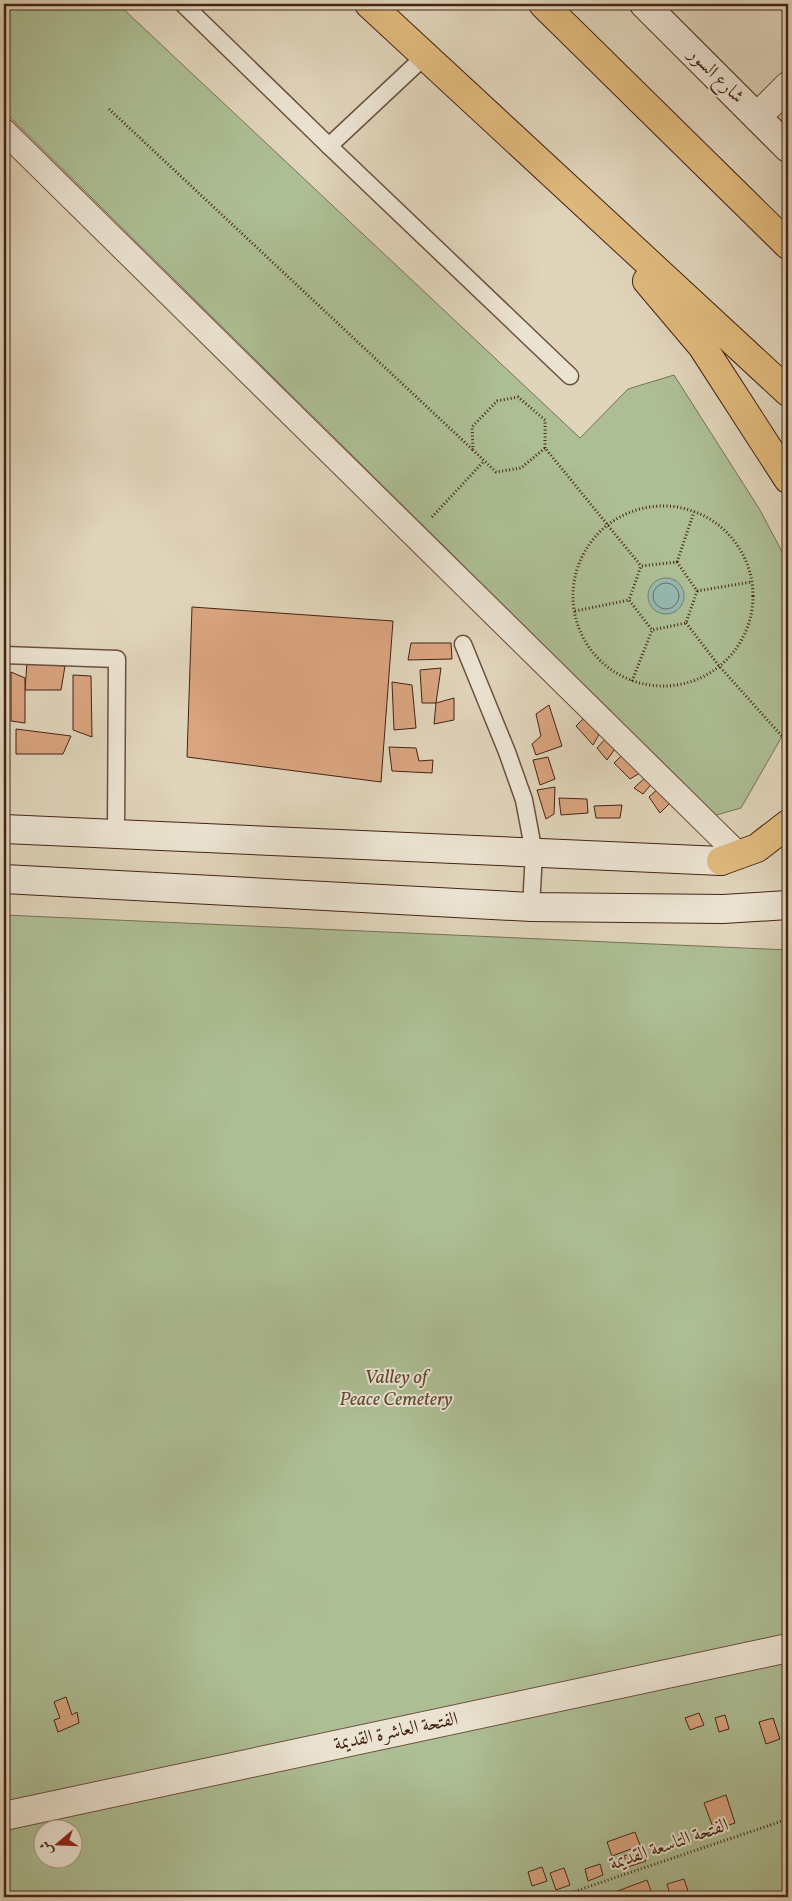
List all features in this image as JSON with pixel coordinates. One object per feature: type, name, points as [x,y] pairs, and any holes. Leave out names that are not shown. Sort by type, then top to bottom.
[{"type":"highway","points":[[543,4],[782,236]]},
{"type":"highway","points":[[372,8],[527,148],[788,392]]},
{"type":"highway","points":[[527,148],[578,201],[702,346],[788,479]]},
{"type":"highway","points":[[731,858],[757,848],[788,824]]},
{"type":"main road","name":"شارع السور","points":[[644,4],[788,148]]},
{"type":"main road","points":[[757,118],[788,86]]},
{"type":"main road","points":[[4,829],[534,853],[731,858]]},
{"type":"main road","points":[[4,879],[531,907],[723,909],[788,905]]},
{"type":"main road","name":"الفتحة العاشرة القديمة","points":[[4,1816],[788,1648]]},
{"type":"street","points":[[4,131],[415,535],[731,858]]},
{"type":"lane","points":[[183,4],[570,376]]},
{"type":"lane","points":[[329,146],[425,56]]},
{"type":"lane","points":[[462,644],[507,752],[524,800],[534,853],[531,907]]},
{"type":"lane","points":[[4,655],[117,659],[116,834]]},
{"type":"path","points":[[109,109],[496,472],[521,468],[545,448]]},
{"type":"path","points":[[473,450],[472,427],[497,400],[518,398],[545,420],[545,448],[642,566]]},
{"type":"path","points":[[415,535],[484,461]]},
{"type":"path","points":[[648,506],[679,507],[694,512],[708,517],[732,537],[747,562],[753,590],[751,619],[740,646],[720,667],[695,681],[667,687],[639,684],[613,672],[592,652],[577,625],[572,594],[578,563],[594,536],[618,517],[648,506]]},
{"type":"path","points":[[678,562],[694,512]]},
{"type":"path","points":[[642,566],[678,562]]},
{"type":"path","points":[[678,562],[697,591]]},
{"type":"path","points":[[629,600],[642,566]]},
{"type":"path","points":[[697,591],[751,582]]},
{"type":"path","points":[[686,622],[697,591]]},
{"type":"path","points":[[575,610],[629,600]]},
{"type":"path","points":[[629,600],[652,630]]},
{"type":"path","points":[[686,622],[720,667],[788,743]]},
{"type":"path","points":[[652,630],[686,622]]},
{"type":"path","points":[[632,681],[652,630]]},
{"type":"path","name":"الفتحة التاسعة القديمة","points":[[558,1897],[788,1819]]},
{"type":"green space","points":[[4,4],[118,4],[580,438],[628,389],[674,375],[760,510],[788,563],[788,726],[741,808],[716,815],[4,111]]},
{"type":"green space","name":"Valley of Peace Cemetery","points":[[4,915],[788,950],[788,1897],[4,1897]]},
{"type":"water","points":[[666,578],[679,583],[684,596],[679,609],[666,614],[653,609],[648,596],[653,583]]},
{"type":"building","points":[[192,607],[393,621],[381,782],[187,757]]},
{"type":"building","points":[[411,643],[451,643],[452,659],[408,660]]},
{"type":"building","points":[[27,662],[65,666],[61,690],[25,690]]},
{"type":"building","points":[[441,668],[436,703],[422,703],[420,670]]},
{"type":"building","points":[[11,672],[25,678],[25,723],[11,721]]},
{"type":"building","points":[[73,675],[91,676],[92,737],[73,730]]},
{"type":"building","points":[[392,682],[412,685],[416,728],[394,730]]},
{"type":"building","points":[[454,698],[454,720],[434,724],[436,703]]},
{"type":"building","points":[[549,705],[562,746],[536,755],[532,744],[541,736],[536,714]]},
{"type":"building","points":[[586,716],[601,731],[593,745],[576,726]]},
{"type":"building","points":[[16,729],[71,736],[63,754],[16,754]]},
{"type":"building","points":[[608,736],[617,746],[607,760],[597,748]]},
{"type":"building","points":[[4,738],[7,738],[8,762],[4,762]]},
{"type":"building","points":[[389,747],[416,748],[419,761],[433,760],[432,773],[392,771]]},
{"type":"building","points":[[622,755],[643,771],[630,779],[614,763]]},
{"type":"building","points":[[548,757],[555,779],[540,785],[533,760]]},
{"type":"building","points":[[647,776],[654,781],[643,794],[634,788]]},
{"type":"building","points":[[555,787],[554,814],[546,819],[537,790]]},
{"type":"building","points":[[660,787],[672,801],[660,813],[649,797]]},
{"type":"building","points":[[559,798],[587,799],[588,813],[561,815]]},
{"type":"building","points":[[622,805],[620,818],[596,818],[594,806]]},
{"type":"building","points":[[66,1697],[72,1715],[77,1712],[79,1723],[58,1732],[54,1720],[60,1718],[54,1702]]},
{"type":"building","points":[[699,1713],[704,1725],[690,1730],[685,1718]]},
{"type":"building","points":[[725,1715],[729,1729],[719,1732],[715,1718]]},
{"type":"building","points":[[773,1718],[780,1739],[766,1744],[759,1722]]},
{"type":"building","points":[[726,1795],[735,1823],[714,1830],[704,1803]]},
{"type":"building","points":[[635,1832],[646,1861],[628,1867],[624,1856],[632,1853],[631,1849],[612,1856],[607,1842]]},
{"type":"building","points":[[600,1864],[603,1875],[588,1881],[585,1869]]},
{"type":"building","points":[[542,1867],[547,1881],[532,1886],[528,1872]]},
{"type":"building","points":[[564,1868],[570,1885],[556,1890],[550,1873]]},
{"type":"building","points":[[684,1879],[690,1897],[671,1897],[667,1884]]},
{"type":"building","points":[[647,1880],[653,1896],[617,1897],[615,1892]]}]
